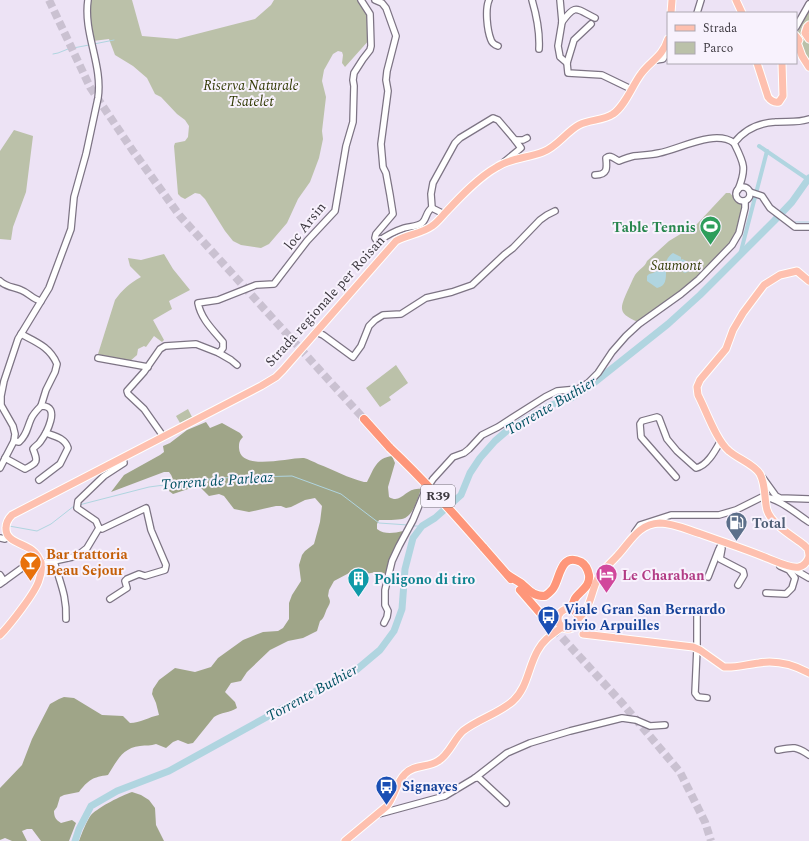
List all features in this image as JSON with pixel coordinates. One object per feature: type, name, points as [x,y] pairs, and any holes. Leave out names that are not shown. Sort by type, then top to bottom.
[{"type":"highway","name":"R39","points":[[364,419],[390,448],[445,503],[546,620]]},
{"type":"highway","points":[[508,575],[534,595],[545,596],[553,589],[560,568],[565,563],[577,561],[582,563],[589,573],[589,579],[587,586],[574,598],[572,603],[575,619]]},
{"type":"main road","points":[[671,12],[672,0]]},
{"type":"main road","points":[[736,0],[742,12]]},
{"type":"main road","points":[[809,25],[805,33],[806,37],[809,39]]},
{"type":"main road","name":"Strada regionale per Roisan","points":[[8,537],[6,534],[6,525],[7,521],[12,515],[276,377],[390,246],[400,238],[426,230],[434,225],[488,172],[504,163],[544,152],[555,145],[578,125],[612,115],[618,110],[640,75],[656,60],[665,48],[667,42]]},
{"type":"main road","points":[[797,43],[802,56],[809,67]]},
{"type":"main road","points":[[757,64],[768,97],[772,102],[776,103],[779,102],[783,96],[782,64]]},
{"type":"main road","points":[[809,281],[797,270],[780,274],[764,285],[743,312],[733,330],[726,349],[700,380],[697,387],[698,395],[720,442],[729,452],[760,474],[764,486],[769,515],[775,522],[808,549],[809,556],[804,565],[798,567],[786,565],[721,544],[678,526],[659,523],[647,526],[635,534],[622,551],[601,572],[592,590],[589,605],[585,612],[575,619],[567,629],[560,624],[558,616],[561,611],[568,608],[575,619],[583,634],[697,648],[724,667],[730,668],[767,662],[792,666],[809,673]]},
{"type":"main road","points":[[0,635],[37,587],[40,577],[41,564],[35,552],[8,537]]},
{"type":"main road","points":[[344,841],[378,814],[392,800],[402,778],[408,771],[438,761],[457,737],[465,730],[514,701],[523,690],[538,651],[560,624]]},
{"type":"street","points":[[0,468],[14,440],[14,429],[2,409],[0,400],[4,382],[22,333],[49,288],[71,229],[74,197],[86,154],[98,98],[99,92],[97,70],[88,24],[88,0]]},
{"type":"street","name":"loc Arsin","points":[[219,353],[223,348],[222,342],[199,311],[198,303],[218,300],[256,285],[274,284],[307,241],[335,211],[346,146],[353,122],[354,86],[352,80],[354,73],[370,50],[371,46],[370,14],[361,0]]},
{"type":"street","points":[[374,0],[382,3],[386,8],[396,36],[387,71],[386,80],[388,91],[381,144],[383,167],[390,194],[393,214],[376,234],[376,240],[379,241],[390,233],[405,227],[421,224],[426,218],[428,210],[432,208]]},
{"type":"street","points":[[490,0],[487,7],[489,31],[491,40],[498,46]]},
{"type":"street","points":[[532,0],[538,23],[540,39],[539,49]]},
{"type":"street","points":[[560,0],[562,22],[558,46],[560,57],[567,63]]},
{"type":"street","points":[[697,12],[701,0]]},
{"type":"street","points":[[797,26],[809,4]]},
{"type":"street","points":[[562,22],[572,10],[577,9],[593,21],[574,40],[567,63],[568,73],[602,75],[631,89]]},
{"type":"street","points":[[656,60],[663,59],[667,53]]},
{"type":"street","points":[[432,208],[431,194],[433,184],[453,147],[460,138],[493,118],[498,120],[521,148],[504,163]]},
{"type":"street","points":[[734,143],[746,130],[760,125],[774,122],[795,122],[809,119]]},
{"type":"street","points":[[515,140],[523,140],[527,138]]},
{"type":"street","points":[[595,175],[604,174],[608,165],[606,158],[608,156],[612,156],[619,161],[634,156],[661,153],[694,142],[720,138],[729,139],[734,143],[744,166],[743,174],[736,194],[738,198],[744,201]]},
{"type":"street","points":[[738,190],[743,187],[747,188],[765,199],[770,208],[795,227],[809,227]]},
{"type":"street","points":[[744,201],[754,193]]},
{"type":"street","points":[[384,622],[387,617],[385,590],[386,582],[392,561],[413,520],[425,491],[433,479],[453,457],[469,449],[482,435],[498,427],[544,397],[557,391],[578,389],[588,382],[598,373],[612,352],[626,336],[639,324],[699,279],[732,245],[739,233],[744,214],[744,201]]},
{"type":"street","points":[[432,208],[444,214]]},
{"type":"street","points":[[316,332],[323,335],[353,357],[361,346],[370,326],[375,320],[383,315],[400,314],[426,298],[452,292],[472,285],[513,248],[543,217],[555,211]]},
{"type":"street","points":[[0,282],[6,286],[21,290],[35,300],[41,301]]},
{"type":"street","points":[[14,440],[19,442],[28,430],[31,418],[41,406],[57,364],[50,352],[43,345],[22,333]]},
{"type":"street","points":[[163,436],[144,409],[127,392],[163,346],[196,344],[219,353],[237,365]]},
{"type":"street","points":[[98,358],[148,367]]},
{"type":"street","points":[[5,458],[25,469],[34,465],[36,458],[33,449],[46,433],[52,415],[51,411],[46,406],[41,406]]},
{"type":"street","points":[[676,477],[641,437],[640,424],[642,420],[657,417],[659,418],[667,439],[677,451],[696,468],[700,467],[707,461],[720,442]]},
{"type":"street","points":[[39,480],[60,464],[68,448],[67,444],[62,439],[46,433]]},
{"type":"street","points":[[99,528],[96,521],[77,505],[79,499],[104,476],[124,463],[123,458]]},
{"type":"street","points":[[760,474],[776,496],[780,498],[806,499]]},
{"type":"street","points":[[764,486],[779,502]]},
{"type":"street","points":[[635,534],[640,525],[671,515],[719,515],[736,510],[762,497],[769,497],[779,502],[809,522]]},
{"type":"street","points":[[767,509],[774,503],[779,502]]},
{"type":"street","points":[[99,528],[102,529],[146,508],[151,530],[166,565],[165,570],[145,576],[139,574],[125,580],[127,588],[110,599]]},
{"type":"street","points":[[0,575],[2,582],[22,568],[72,558],[83,552],[99,528]]},
{"type":"street","points":[[0,538],[5,539],[8,537]]},
{"type":"street","points":[[708,577],[721,544]]},
{"type":"street","points":[[721,544],[722,548],[720,559],[743,571],[744,575],[738,585]]},
{"type":"street","points":[[766,593],[786,594],[792,588],[795,578],[789,570],[777,565],[768,558]]},
{"type":"street","points":[[54,561],[64,594],[66,619]]},
{"type":"street","points":[[786,565],[809,578]]},
{"type":"street","points":[[697,610],[696,695],[698,698],[707,698]]},
{"type":"street","points":[[378,814],[445,796],[475,778],[507,754],[530,743],[622,718],[636,720],[650,726],[665,725]]},
{"type":"street","points":[[778,750],[795,747],[800,748],[809,755]]},
{"type":"street","points":[[475,778],[479,778],[506,803]]},
{"type":"green space","name":"Riserva Naturale Tsatelet","points":[[91,0],[132,0],[142,36],[177,39],[255,19],[271,5],[274,0],[360,0],[369,14],[370,39],[345,67],[342,63],[342,52],[338,51],[333,54],[324,70],[322,81],[326,97],[322,131],[323,139],[319,158],[310,182],[298,199],[287,223],[269,244],[261,248],[241,245],[233,241],[205,199],[200,194],[195,193],[185,199],[178,194],[174,146],[175,143],[185,141],[188,137],[189,126],[185,120],[177,114],[161,97],[155,94],[147,78],[133,66],[115,55],[109,39],[93,41],[90,20]]},
{"type":"green space","points":[[809,9],[809,21],[805,23],[801,32],[803,38],[809,43],[809,63],[801,48],[798,31]]},
{"type":"green space","points":[[14,130],[33,136],[26,192],[13,227],[11,240],[0,239],[0,151]]},
{"type":"green space","name":"Saumont","points":[[726,193],[730,193],[741,204],[742,208],[739,223],[731,242],[687,287],[638,322],[624,314],[622,307],[624,298],[635,275],[647,261],[669,241],[697,224]]},
{"type":"green space","points":[[164,254],[173,269],[190,290],[169,301],[172,309],[153,320],[164,340],[162,342],[154,336],[146,347],[144,346],[138,349],[137,355],[129,362],[101,358],[98,354],[115,300],[126,287],[141,277],[130,266],[128,258],[141,260]]},
{"type":"green space","points":[[396,365],[408,383],[389,397],[391,400],[380,407],[366,388]]},
{"type":"green space","points":[[188,409],[192,417],[180,423],[176,416]]},
{"type":"green space","points":[[206,422],[210,428],[222,423],[240,433],[243,437],[239,448],[242,455],[248,460],[267,462],[304,458],[364,482],[367,482],[376,465],[382,459],[392,456],[395,463],[388,487],[389,497],[397,499],[411,491],[421,489],[412,511],[406,518],[398,520],[379,520],[377,524],[377,529],[386,533],[403,531],[386,572],[387,574],[376,572],[366,574],[351,572],[334,581],[329,590],[328,596],[330,604],[324,617],[320,621],[317,631],[303,638],[288,641],[270,650],[247,672],[241,681],[231,683],[225,692],[235,702],[237,708],[214,717],[193,743],[188,744],[178,740],[166,748],[156,744],[129,749],[117,760],[108,775],[91,780],[79,792],[60,797],[54,811],[54,815],[61,823],[72,820],[76,823],[69,841],[41,841],[32,829],[22,831],[27,841],[12,841],[5,838],[0,840],[0,788],[22,765],[32,739],[50,704],[64,697],[74,698],[102,715],[123,716],[130,723],[159,715],[152,694],[153,689],[159,680],[175,668],[195,672],[211,667],[218,658],[243,640],[263,632],[278,631],[283,628],[289,619],[289,603],[301,581],[299,565],[302,555],[314,544],[320,522],[322,506],[315,498],[305,500],[291,507],[286,508],[276,506],[249,512],[234,509],[224,496],[219,494],[209,496],[197,486],[173,494],[169,491],[172,479],[169,472],[164,472],[111,492],[124,475],[164,452],[163,446],[170,443],[187,430]]},
{"type":"green space","points":[[132,792],[149,800],[155,808],[156,825],[164,841],[79,841],[91,815],[105,805]]},
{"type":"water","points":[[673,253],[681,257],[681,260],[682,259],[691,263],[694,269],[685,273],[683,272],[679,263],[680,260],[674,262],[672,266],[666,268],[667,259]]},
{"type":"water","points":[[661,269],[666,272],[666,280],[662,286],[657,288],[647,281],[647,276]]},
{"type":"waterway","points":[[94,44],[114,40]]},
{"type":"waterway","points":[[53,54],[68,49],[89,45]]},
{"type":"waterway","points":[[759,146],[809,180]]},
{"type":"waterway","points":[[740,255],[767,151]]},
{"type":"waterway","name":"Torrente Buthier","points":[[75,841],[79,829],[91,806],[117,791],[169,771],[285,707],[355,671],[380,650],[394,631],[402,609],[405,569],[413,538],[422,526],[435,518],[461,495],[470,473],[480,458],[495,441],[509,429],[549,406],[571,398],[590,386],[668,324],[700,295],[774,221],[792,202],[809,178]]},
{"type":"waterway","points":[[795,222],[809,222]]},
{"type":"waterway","name":"Torrent de Parleaz","points":[[79,505],[149,487],[217,478],[292,476],[341,494],[379,523],[408,525]]},
{"type":"waterway","name":"Torrent de Parleaz","points":[[9,526],[37,531],[51,524],[74,506]]},
{"type":"waterway","name":"Torrent de Parleaz","points":[[413,526],[422,526]]},
{"type":"tunnel","points":[[49,0],[90,87],[133,151],[180,216],[364,419]]},
{"type":"tunnel","points":[[546,620],[622,703],[680,772],[705,822],[711,841]]},
{"type":"place","name":"Table Tennis","points":[[711,246]]},
{"type":"place","name":"Total","points":[[737,542]]},
{"type":"place","name":"Bar trattoria Beau Sejour","points":[[30,582]]},
{"type":"place","name":"Le Charaban","points":[[607,594]]},
{"type":"place","name":"Poligono di tiro","points":[[358,598]]},
{"type":"place","name":"Viale Gran San Bernardo bivio Arpuilles","points":[[548,636]]},
{"type":"place","name":"Signayes","points":[[387,806]]}]
